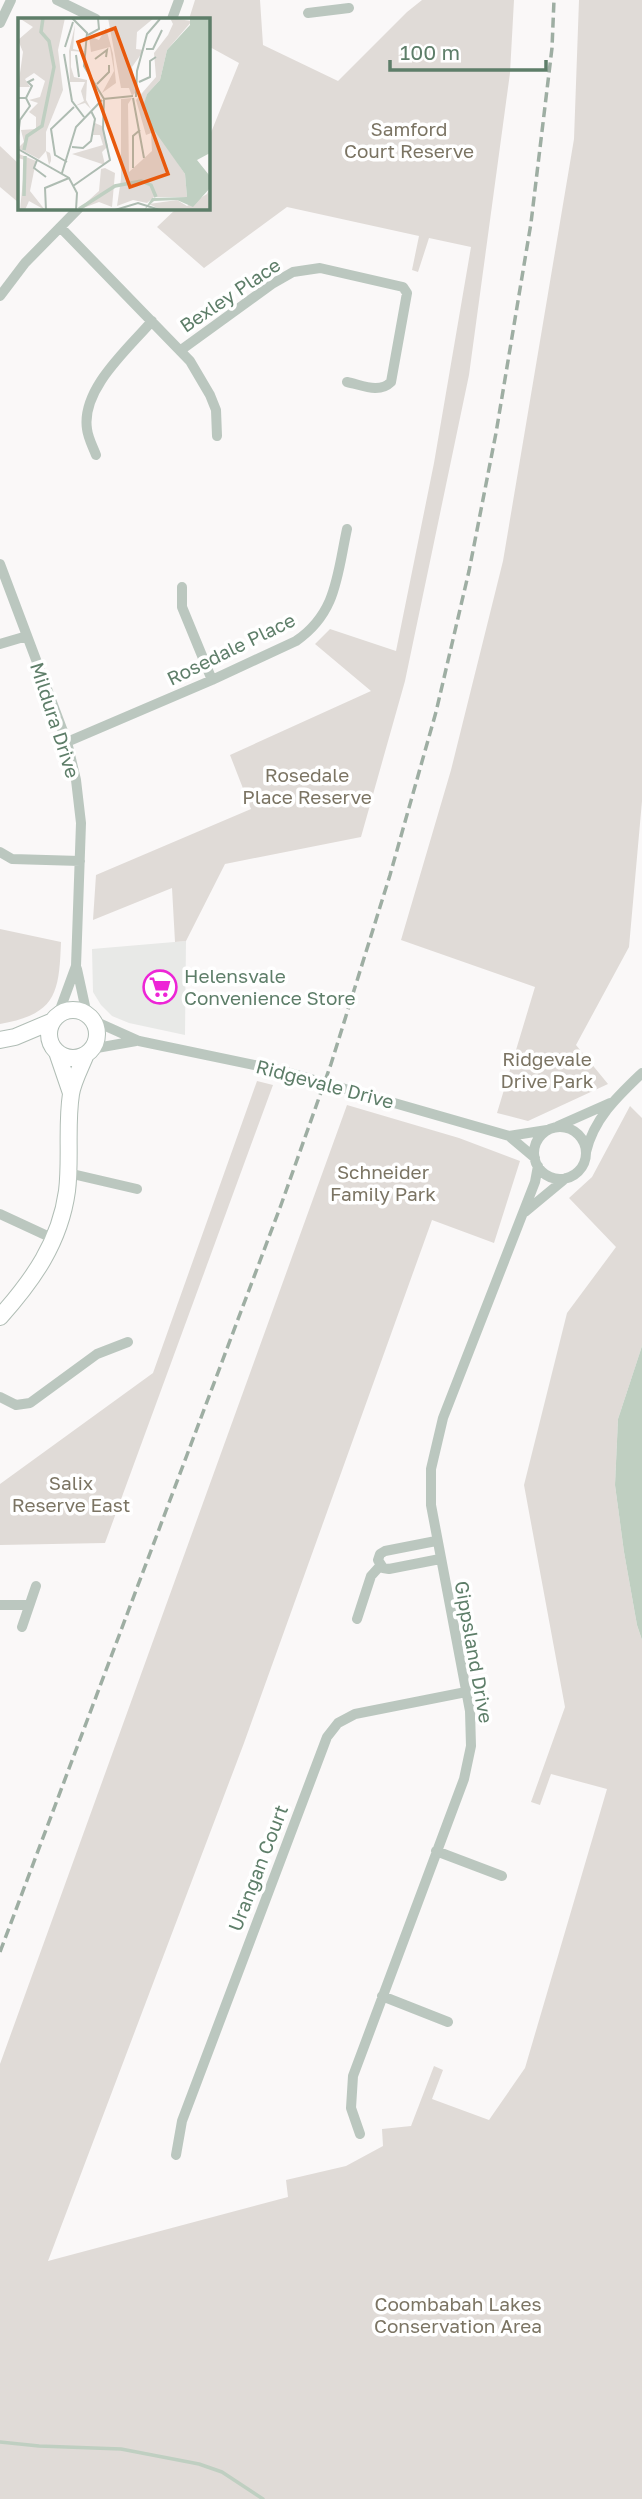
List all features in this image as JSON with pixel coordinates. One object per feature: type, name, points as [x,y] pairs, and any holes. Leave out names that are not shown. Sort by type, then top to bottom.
[{"type":"street","points":[[0,23],[11,0]]},
{"type":"street","points":[[57,0],[94,18]]},
{"type":"street","points":[[172,18],[179,0]]},
{"type":"street","points":[[308,13],[327,5],[349,8]]},
{"type":"street","points":[[0,296],[25,263],[77,210]]},
{"type":"street","points":[[61,228],[181,350],[211,395],[217,436]]},
{"type":"street","name":"Bexley Place","points":[[181,350],[272,284],[293,272],[320,268],[403,287],[407,293],[391,382],[386,387],[377,389],[347,382]]},
{"type":"street","points":[[96,455],[87,431],[90,399],[97,386],[152,321]]},
{"type":"street","name":"Rosedale Place","points":[[66,742],[296,641],[316,625],[332,598],[346,529]]},
{"type":"street","name":"Mildura Drive","points":[[0,564],[66,742],[79,800],[76,966],[89,1017]]},
{"type":"street","points":[[182,587],[182,607],[212,680]]},
{"type":"street","points":[[0,644],[27,636]]},
{"type":"street","points":[[0,852],[12,859],[80,860]]},
{"type":"street","name":"Mildura Drive","points":[[56,1018],[76,966]]},
{"type":"street","points":[[0,1317],[29,1285],[54,1239],[67,1192],[71,1093],[97,1035],[89,1017],[72,1010],[7,1039]]},
{"type":"street","name":"Ridgevale Drive","points":[[89,1017],[139,1041],[283,1071],[509,1136],[526,1148],[536,1162]]},
{"type":"street","points":[[56,1018],[49,1033],[71,1093]]},
{"type":"street","points":[[7,1039],[55,1049],[71,1058],[89,1052]]},
{"type":"street","name":"Ridgevale Drive","points":[[89,1052],[139,1041]]},
{"type":"street","points":[[586,1155],[585,1147],[577,1134],[563,1127],[551,1129],[536,1142],[536,1162],[550,1177],[566,1178],[579,1170],[586,1155],[590,1136],[612,1101],[642,1073]]},
{"type":"street","name":"Ridgevale Drive","points":[[509,1136],[551,1129],[612,1101]]},
{"type":"street","name":"Gippsland Drive","points":[[360,2134],[351,2108],[353,2076],[468,1765],[471,1729],[436,1541],[430,1489],[431,1469],[438,1435],[535,1182],[536,1162]]},
{"type":"street","points":[[68,1173],[137,1189]]},
{"type":"street","name":"Gippsland Drive","points":[[523,1214],[566,1178]]},
{"type":"street","points":[[0,1214],[54,1239]]},
{"type":"street","points":[[0,1397],[16,1405],[30,1403],[97,1354],[128,1342]]},
{"type":"street","points":[[357,1619],[371,1576],[380,1566],[379,1557],[382,1552],[436,1541]]},
{"type":"street","points":[[380,1566],[389,1569],[440,1559]]},
{"type":"street","points":[[22,1627],[36,1586]]},
{"type":"street","points":[[0,1605],[29,1605]]},
{"type":"street","name":"Urangan Court","points":[[176,2155],[182,2121],[327,1737],[338,1723],[355,1714],[466,1692]]},
{"type":"street","points":[[436,1851],[502,1876]]},
{"type":"street","points":[[382,1996],[448,2022]]},
{"type":"shaded area","points":[[186,941],[185,1035],[129,1023],[112,1016],[101,1005],[93,992],[92,949]]},
{"type":"shaded area","points":[[642,1346],[642,1640],[624,1552],[615,1485],[618,1419]]},
{"type":"green space","name":"Samford Court Reserve","points":[[195,0],[260,0],[263,45],[338,81],[422,0],[514,0],[510,73],[469,375],[405,681],[361,837],[225,864],[186,941],[175,942],[172,888],[93,920],[96,875],[251,809],[230,755],[371,691],[315,644],[330,629],[396,651],[434,463],[471,247],[429,238],[418,272],[412,270],[419,236],[287,207],[204,268],[157,227],[175,210],[210,210],[210,135],[239,63],[210,47],[210,18],[189,18]]},
{"type":"green space","name":"Ridgevale Drive Park","points":[[579,0],[642,0],[642,801],[629,947],[576,1045],[608,1084],[528,1121],[497,1113],[535,987],[401,940],[451,770],[503,561],[574,139]]},
{"type":"green space","points":[[0,146],[18,163],[18,202],[0,187]]},
{"type":"green space","points":[[0,929],[61,942],[56,988],[51,999],[33,1014],[0,1024]]},
{"type":"green space","name":"Salix Reserve East","points":[[257,1081],[273,1085],[105,1543],[0,1545],[0,1484],[153,1373]]},
{"type":"green space","name":"Coombabah Lakes Conservation Area","points":[[347,1105],[459,1138],[520,1161],[494,1243],[432,1220],[244,1743],[48,2261],[288,2197],[286,2180],[346,2166],[383,2146],[382,2129],[411,2126],[434,2066],[443,2070],[432,2099],[489,2120],[525,2068],[607,1789],[551,1774],[540,1805],[531,1802],[565,1707],[524,1485],[567,1313],[616,1247],[569,1198],[592,1177],[630,1106],[642,1118],[642,1346],[618,1419],[615,1485],[624,1552],[642,1640],[642,2499],[0,2499],[0,2064]]},
{"type":"waterway","points":[[0,2442],[121,2449],[199,2464],[222,2472],[263,2499]]},
{"type":"railway","points":[[0,1952],[281,1205],[331,1064],[390,875],[436,712],[469,571],[496,433],[531,223],[552,48],[554,0]]},
{"type":"place","name":"Helensvale Convenience Store","points":[[160,987]]},
{"type":"park label","name":"Rosedale Place Reserve","points":[[307,786]]},
{"type":"park label","name":"Schneider Family Park","points":[[383,1183]]}]
